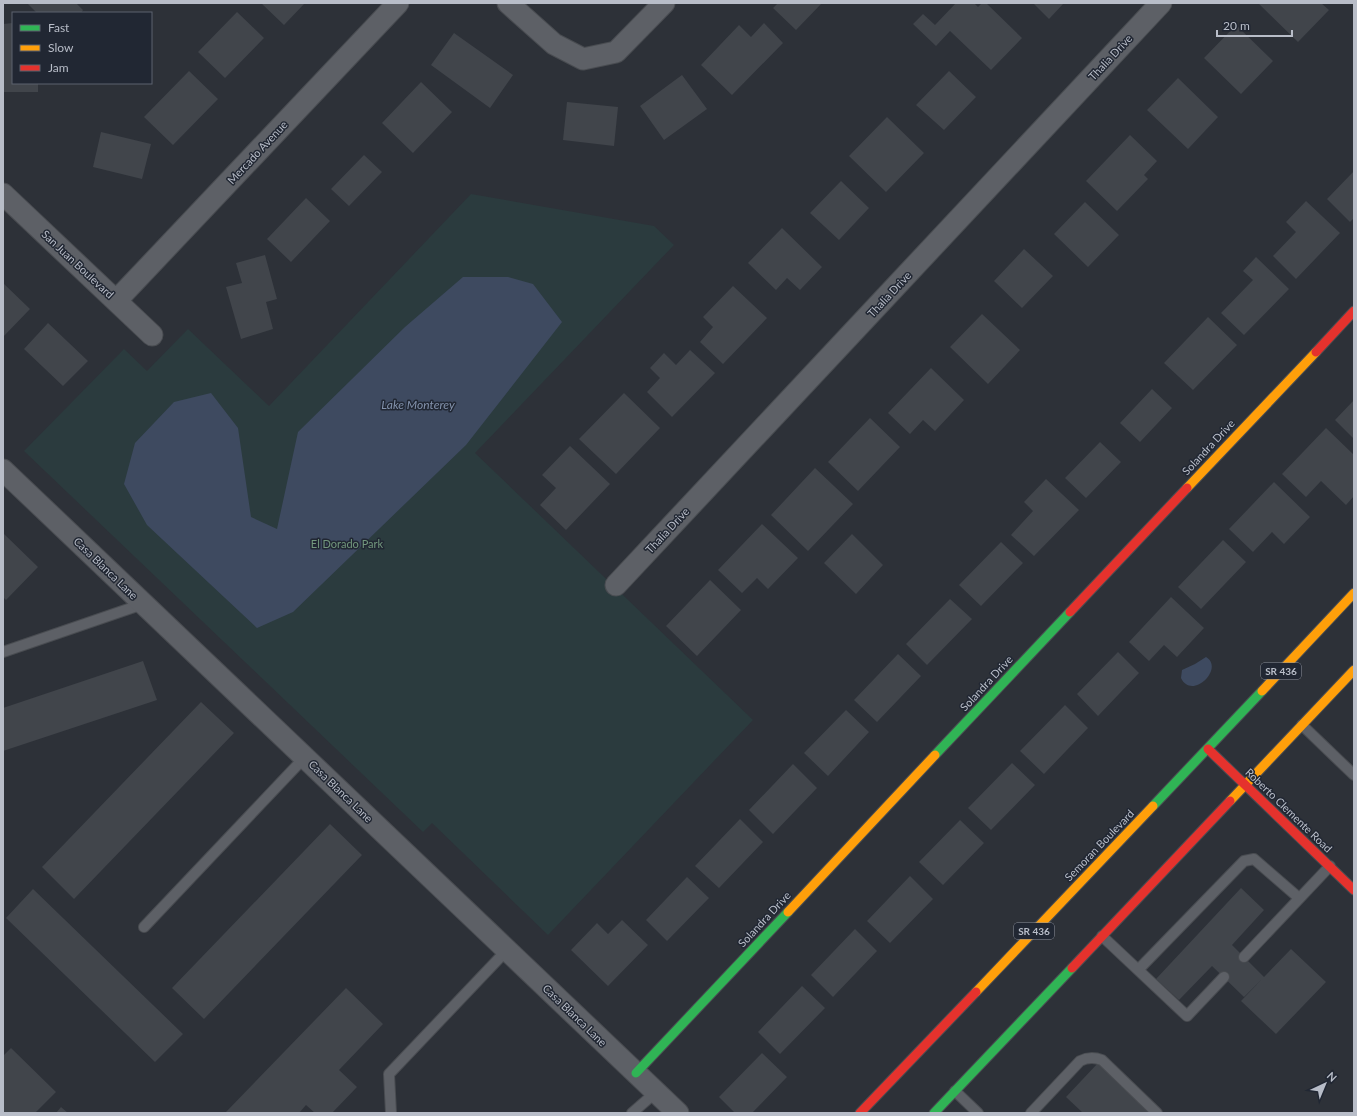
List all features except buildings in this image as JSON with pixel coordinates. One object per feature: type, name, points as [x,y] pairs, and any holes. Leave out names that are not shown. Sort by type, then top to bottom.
[{"type":"main road","name":"Solandra Drive","points":[[636,1073],[1354,310]]},
{"type":"main road","name":"Semoran Boulevard","points":[[860,1113],[1208,749],[1354,593]]},
{"type":"main road","points":[[934,1113],[1354,670]]},
{"type":"main road","name":"Roberto Clemente Road","points":[[1208,749],[1354,890]]},
{"type":"street","name":"Mercado Avenue","points":[[116,301],[398,3]]},
{"type":"street","points":[[508,3],[554,44],[583,59],[616,52],[664,3]]},
{"type":"street","name":"Thalia Drive","points":[[616,585],[1162,3]]},
{"type":"street","name":"San Juan Boulevard","points":[[3,194],[152,336]]},
{"type":"street","name":"Casa Blanca Lane","points":[[3,470],[678,1113]]},
{"type":"lane","points":[[3,652],[143,604]]},
{"type":"lane","points":[[1302,725],[1354,775]]},
{"type":"lane","points":[[144,927],[305,757]]},
{"type":"lane","points":[[1138,970],[1244,861],[1254,859],[1299,898]]},
{"type":"lane","points":[[1244,957],[1330,866]]},
{"type":"lane","points":[[1102,936],[1187,1016],[1224,977]]},
{"type":"lane","points":[[391,1113],[390,1074],[507,950]]},
{"type":"lane","points":[[1031,1113],[1080,1061],[1088,1057],[1102,1060],[1157,1113]]},
{"type":"lane","points":[[955,1091],[978,1113]]},
{"type":"lane","points":[[632,1113],[656,1092]]},
{"type":"green space","name":"El Dorado Park","points":[[471,194],[654,226],[674,245],[475,453],[753,720],[548,935],[432,823],[423,832],[24,451],[124,349],[147,371],[188,329],[269,406]]},
{"type":"water","name":"Lake Monterey","points":[[463,277],[508,277],[533,284],[562,322],[466,445],[293,612],[257,628],[147,525],[124,484],[135,443],[174,402],[211,393],[238,428],[251,517],[277,529],[298,432],[405,327]]},
{"type":"water","points":[[1206,657],[1211,662],[1212,668],[1209,675],[1199,684],[1192,686],[1186,684],[1181,678],[1182,670]]},
{"type":"traffic: fast","points":[[935,755],[1070,612]]},
{"type":"traffic: fast","points":[[1153,806],[1262,691]]},
{"type":"traffic: fast","points":[[636,1073],[788,912]]},
{"type":"traffic: fast","points":[[934,1113],[1072,968]]},
{"type":"traffic: slow","points":[[1187,488],[1316,352]]},
{"type":"traffic: slow","points":[[1262,691],[1354,593]]},
{"type":"traffic: slow","points":[[1230,801],[1354,670]]},
{"type":"traffic: slow","points":[[788,912],[935,755]]},
{"type":"traffic: slow","points":[[976,992],[1153,806]]},
{"type":"traffic: jam","points":[[1316,352],[1354,311]]},
{"type":"traffic: jam","points":[[1070,612],[1187,488]]},
{"type":"traffic: jam","points":[[1208,749],[1354,890]]},
{"type":"traffic: jam","points":[[1072,968],[1230,801]]},
{"type":"traffic: jam","points":[[860,1113],[976,992]]}]
